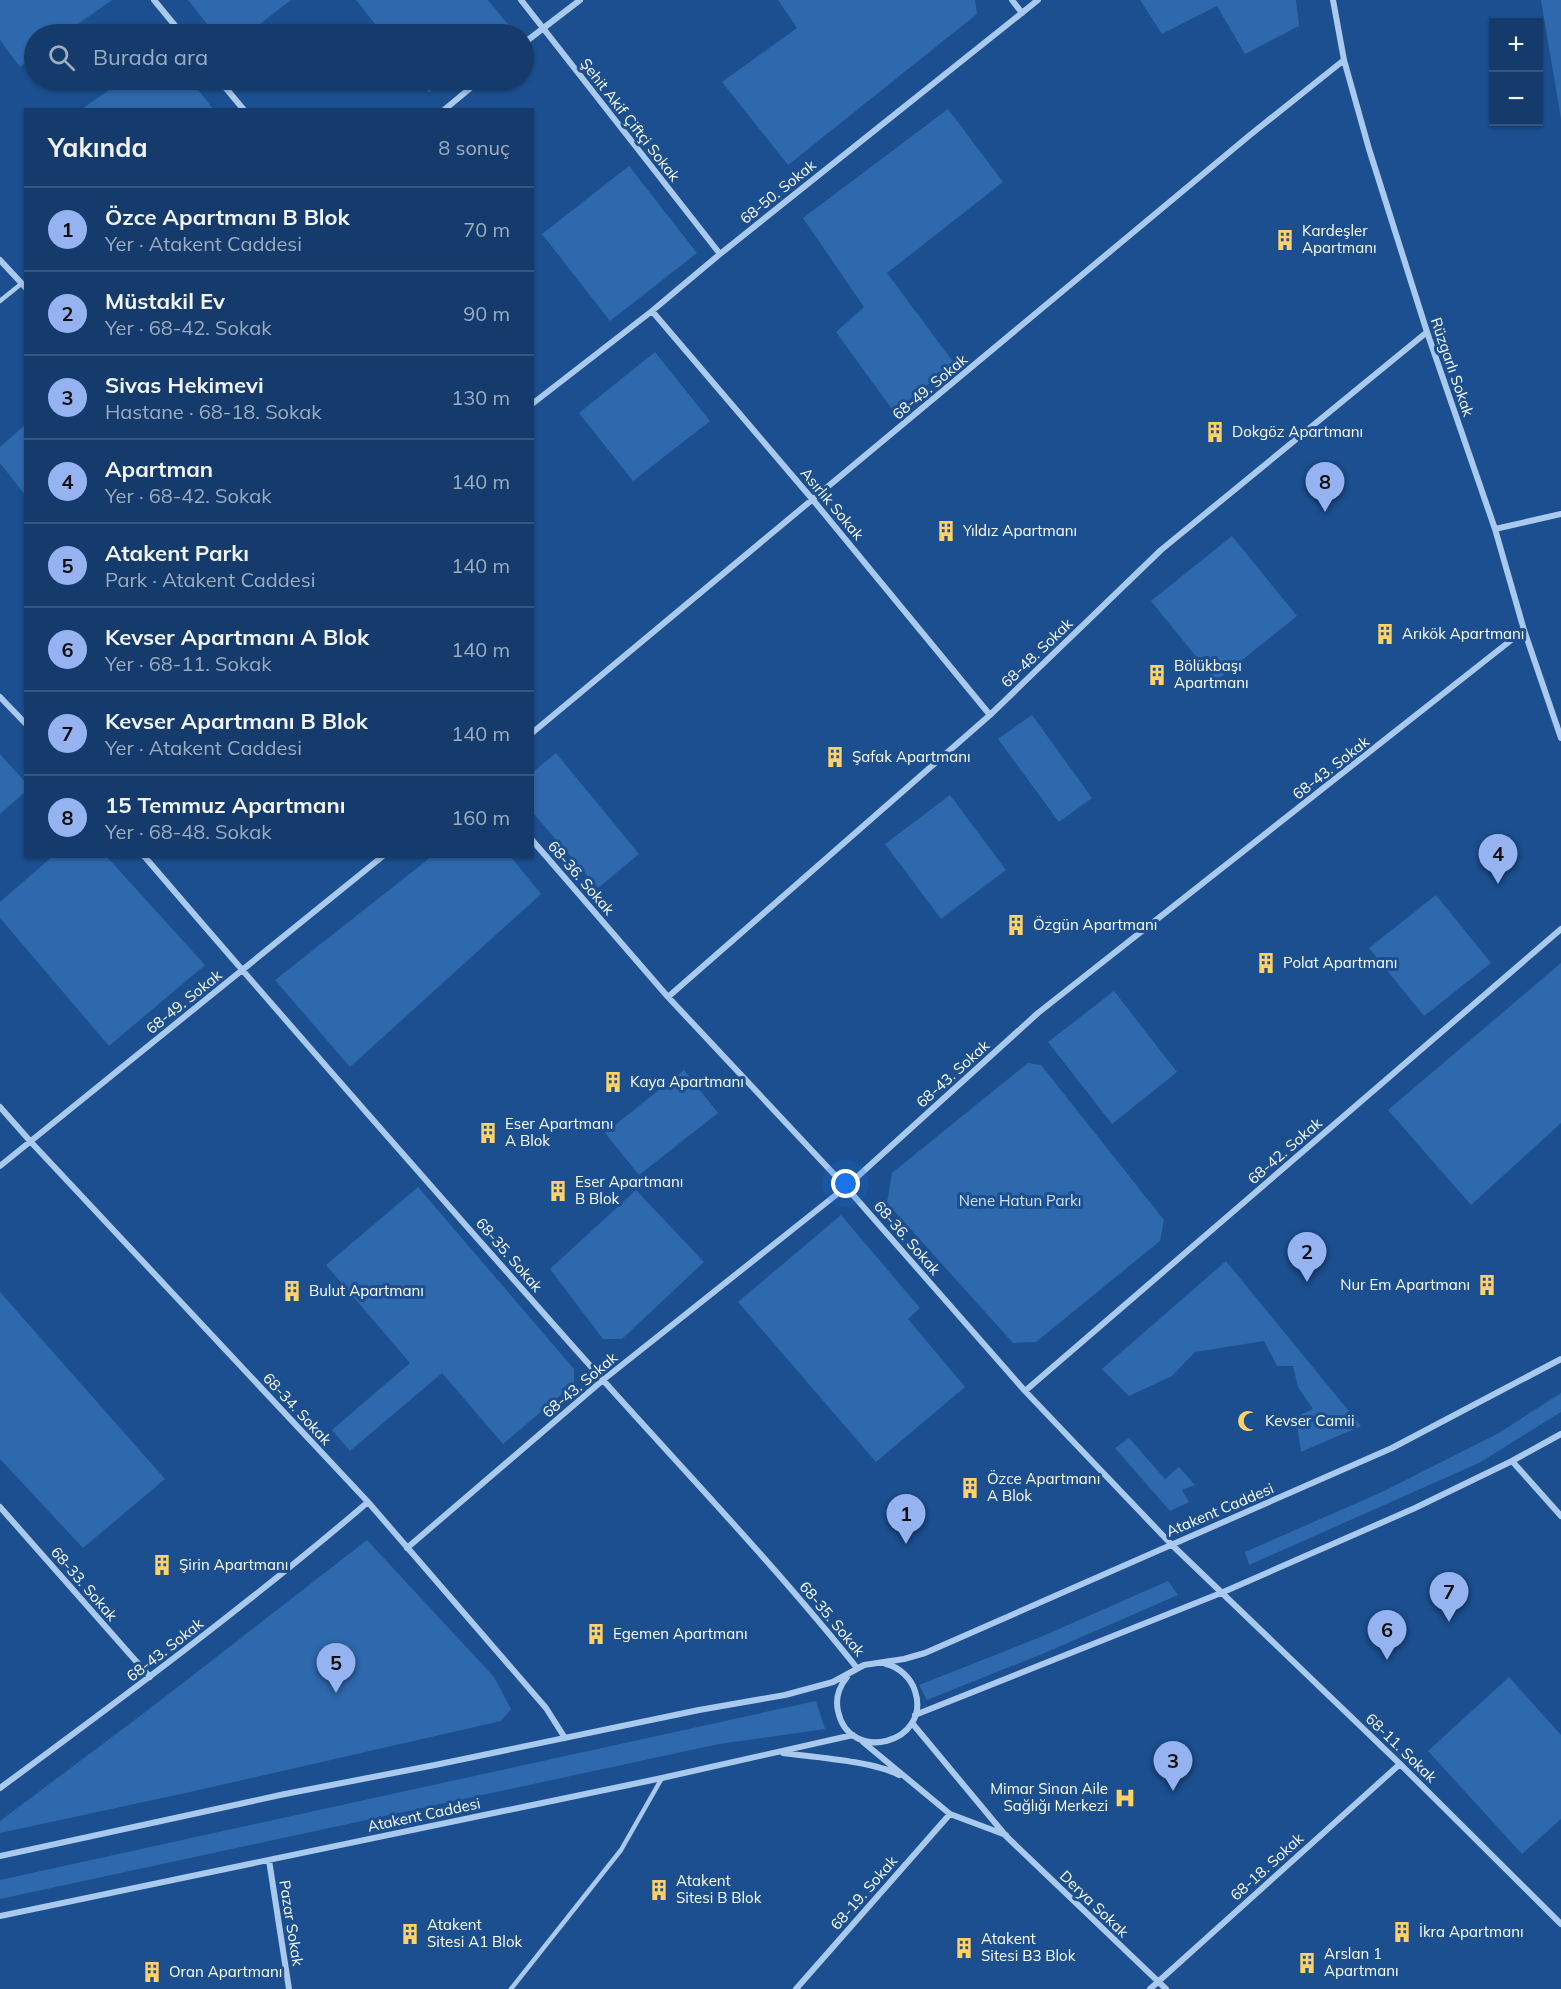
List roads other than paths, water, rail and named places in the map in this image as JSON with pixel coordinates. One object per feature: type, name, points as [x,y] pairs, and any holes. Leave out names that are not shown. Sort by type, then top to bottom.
[{"type":"street","points":[[154,0],[174,24]]},
{"type":"street","name":"Şehit Akif Çiftçi Sokak","points":[[521,0],[720,254]]},
{"type":"street","points":[[534,34],[580,0]]},
{"type":"street","points":[[1012,0],[1022,13]]},
{"type":"street","name":"68-50. Sokak","points":[[534,402],[652,311],[1038,0]]},
{"type":"street","name":"Rüzgarlı Sokak","points":[[1333,0],[1344,60],[1369,149],[1427,332],[1495,529],[1524,630],[1561,738]]},
{"type":"street","name":"68-49. Sokak","points":[[534,731],[1250,135],[1344,60]]},
{"type":"street","points":[[227,90],[242,108]]},
{"type":"street","points":[[446,108],[468,90]]},
{"type":"street","points":[[0,260],[23,286]]},
{"type":"street","name":"Asırlık Sokak","points":[[652,311],[813,500],[990,716]]},
{"type":"street","name":"68-48. Sokak","points":[[668,997],[990,716],[1161,550],[1427,332]]},
{"type":"street","points":[[1495,529],[1561,514]]},
{"type":"street","name":"68-43. Sokak","points":[[407,1548],[603,1380],[846,1186],[1038,1013],[1524,630]]},
{"type":"street","points":[[0,697],[24,722]]},
{"type":"street","name":"68-36. Sokak","points":[[534,842],[668,997],[846,1186],[1025,1390],[1171,1544],[1221,1593]]},
{"type":"street","name":"68-35. Sokak","points":[[146,858],[242,972],[603,1380],[810,1609],[857,1668]]},
{"type":"street","name":"68-49. Sokak","points":[[0,1166],[381,858]]},
{"type":"street","name":"68-42. Sokak","points":[[1025,1390],[1561,929]]},
{"type":"street","name":"68-34. Sokak","points":[[0,1107],[30,1142],[368,1502],[546,1708],[565,1738]]},
{"type":"street","name":"Atakent Caddesi","points":[[0,1856],[285,1794],[795,1692],[833,1682],[857,1668],[904,1659],[936,1649],[1392,1448],[1561,1359]]},
{"type":"street","points":[[915,1715],[1221,1593],[1415,1508],[1512,1461],[1561,1434]]},
{"type":"street","points":[[1512,1461],[1561,1516]]},
{"type":"street","name":"68-43. Sokak","points":[[0,1788],[150,1677],[315,1547],[368,1502]]},
{"type":"street","name":"68-33. Sokak","points":[[0,1507],[150,1677]]},
{"type":"street","name":"68-11. Sokak","points":[[1221,1593],[1401,1764],[1561,1924]]},
{"type":"street","points":[[861,1740],[880,1743],[890,1741],[912,1724],[915,1715],[917,1703],[910,1680],[902,1671],[891,1665],[879,1663]]},
{"type":"street","name":"Atakent Caddesi","points":[[850,1673],[840,1687],[837,1704],[841,1722],[861,1740]]},
{"type":"street","name":"Derya Sokak","points":[[912,1724],[1006,1836],[1166,1989]]},
{"type":"street","name":"Atakent Caddesi","points":[[0,1916],[662,1778],[853,1735]]},
{"type":"street","name":"Derya Sokak","points":[[861,1740],[950,1814],[1006,1836]]},
{"type":"street","points":[[776,1752],[880,1768],[911,1782]]},
{"type":"street","name":"68-18. Sokak","points":[[1150,1989],[1401,1764]]},
{"type":"street","name":"68-19. Sokak","points":[[796,1989],[950,1814]]},
{"type":"street","name":"Pazar Sokak","points":[[269,1860],[289,1989]]},
{"type":"lane","points":[[0,302],[23,286]]},
{"type":"lane","points":[[511,1989],[621,1850],[662,1778]]},
{"type":"place","name":"Kardeşler Apartmanı","points":[[1285,240]]},
{"type":"place","name":"Dokgöz Apartmanı","points":[[1215,432]]},
{"type":"place","name":"15 Temmuz Apartmanı","points":[[1325,512]]},
{"type":"place","name":"Yıldız Apartmanı","points":[[946,531]]},
{"type":"place","name":"Arıkök Apartmanı","points":[[1385,634]]},
{"type":"place","name":"Bölükbaşı Apartmanı","points":[[1157,675]]},
{"type":"place","name":"Şafak Apartmanı","points":[[835,757]]},
{"type":"place","name":"Apartman","points":[[1498,884]]},
{"type":"place","name":"Özgün Apartmanı","points":[[1016,925]]},
{"type":"place","name":"Polat Apartmanı","points":[[1266,963]]},
{"type":"place","name":"Kaya Apartmanı","points":[[613,1082]]},
{"type":"place","name":"Eser Apartmanı A Blok","points":[[488,1133]]},
{"type":"place","name":"Eser Apartmanı B Blok","points":[[558,1191]]},
{"type":"place","name":"Müstakil Ev","points":[[1307,1282]]},
{"type":"place","name":"Nur Em Apartmanı","points":[[1487,1285]]},
{"type":"place","name":"Bulut Apartmanı","points":[[292,1291]]},
{"type":"place","name":"Kevser Camii","points":[[1248,1421]]},
{"type":"place","name":"Özce Apartmanı A Blok","points":[[970,1488]]},
{"type":"place","name":"Özce Apartmanı B Blok","points":[[906,1544]]},
{"type":"place","name":"Şirin Apartmanı","points":[[162,1565]]},
{"type":"place","name":"Kevser Apartmanı B Blok","points":[[1449,1622]]},
{"type":"place","name":"Egemen Apartmanı","points":[[596,1634]]},
{"type":"place","name":"Kevser Apartmanı A Blok","points":[[1387,1660]]},
{"type":"place","name":"Atakent Parkı","points":[[336,1693]]},
{"type":"place","name":"Sivas Hekimevi","points":[[1173,1791]]},
{"type":"place","name":"Mimar Sinan Aile Sağlığı Merkezi","points":[[1125,1798]]},
{"type":"place","name":"Atakent Sitesi B Blok","points":[[659,1890]]},
{"type":"place","name":"İkra Apartmanı","points":[[1402,1932]]},
{"type":"place","name":"Atakent Sitesi A1 Blok","points":[[410,1934]]},
{"type":"place","name":"Atakent Sitesi B3 Blok","points":[[964,1948]]},
{"type":"place","name":"Arslan 1 Apartmanı","points":[[1307,1963]]},
{"type":"place","name":"Oran Apartmanı","points":[[152,1972]]},
{"type":"park label","name":"Nene Hatun Parkı","points":[[1020,1201]]}]
